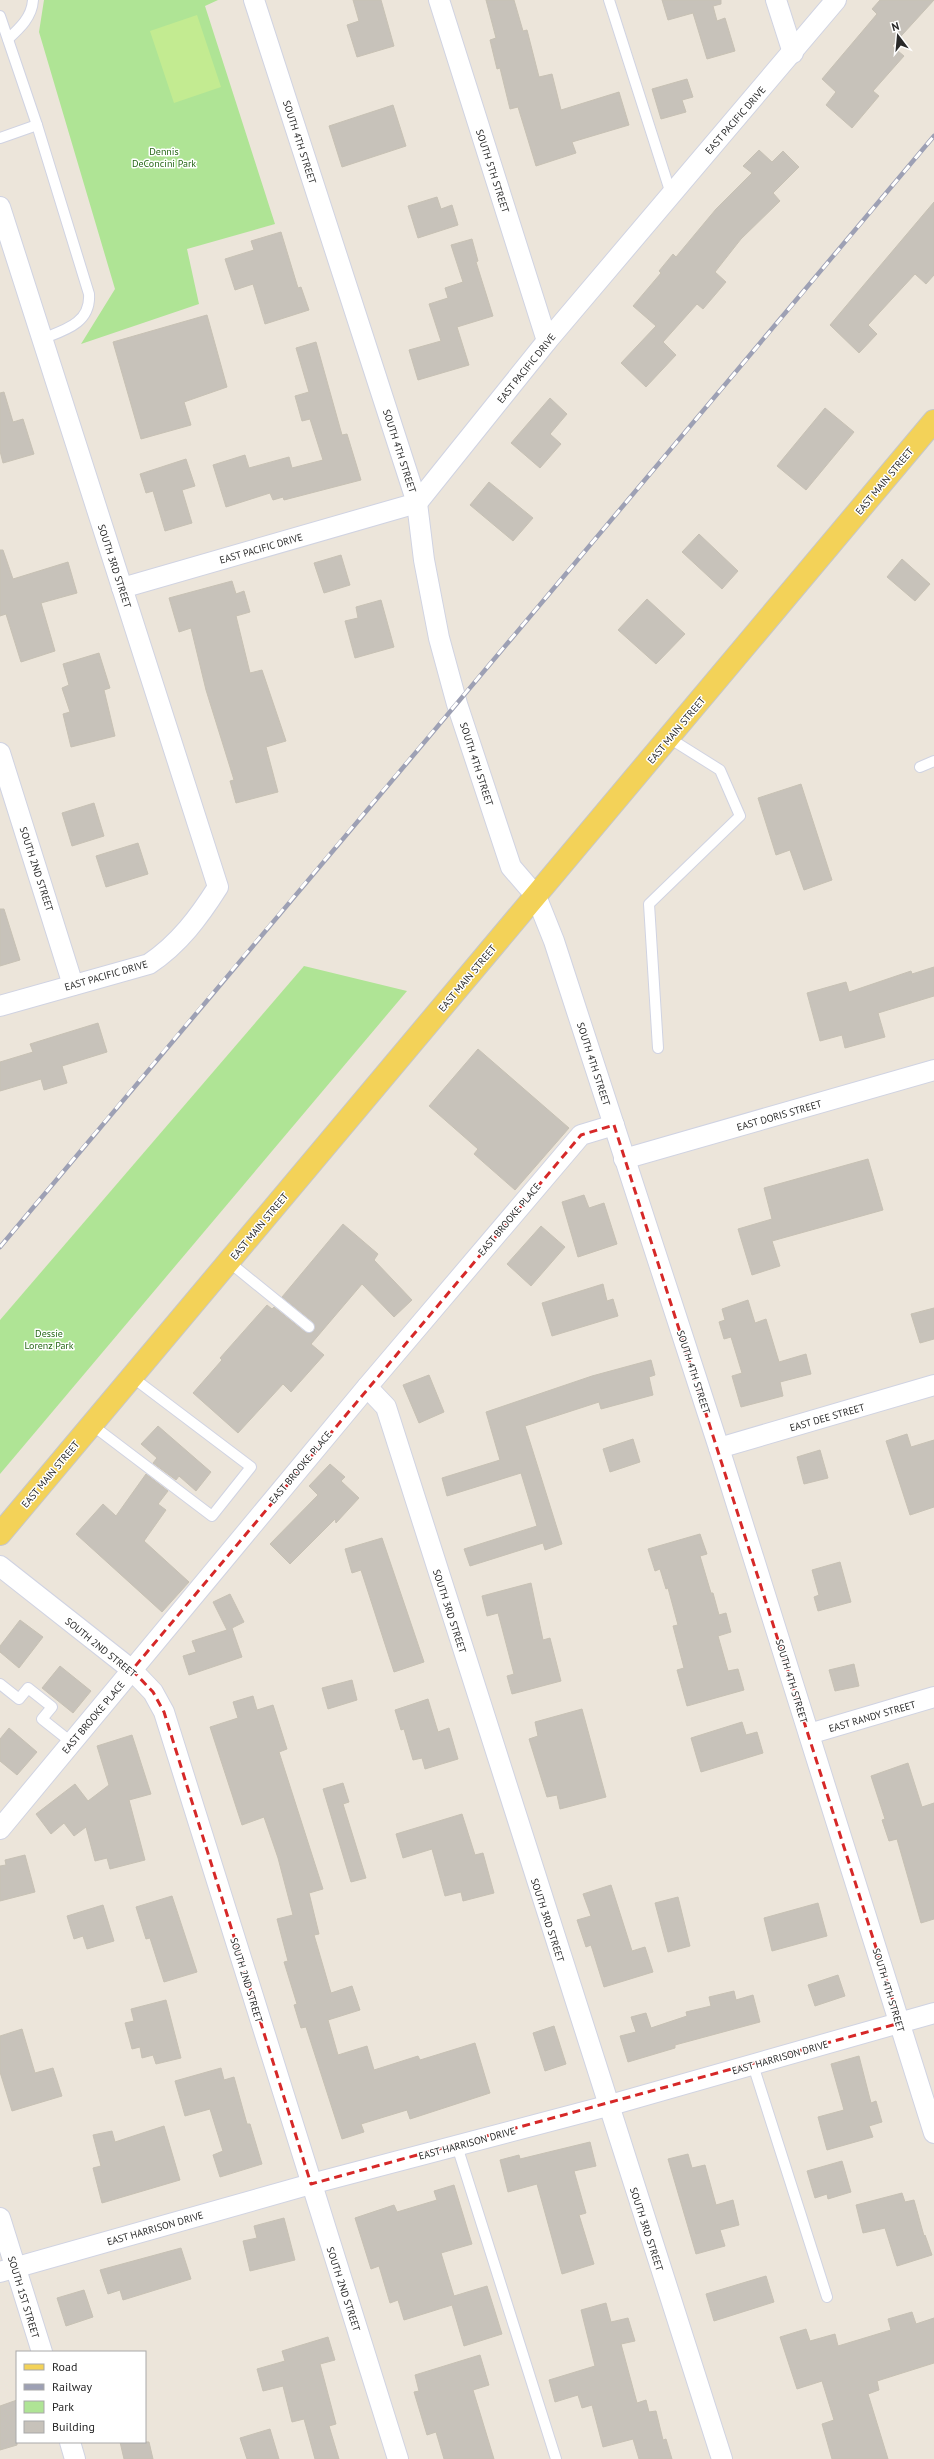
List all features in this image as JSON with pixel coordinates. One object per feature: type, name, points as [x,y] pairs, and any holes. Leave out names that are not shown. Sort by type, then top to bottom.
[{"type":"main road","name":"EAST MAIN STREET","points":[[0,1534],[934,421]]},
{"type":"street","name":"SOUTH 4TH STREET","points":[[254,0],[417,503],[439,638],[457,704],[511,867],[536,896],[554,942],[719,1448],[934,2133]]},
{"type":"street","name":"SOUTH 5TH STREET","points":[[438,0],[547,341]]},
{"type":"street","points":[[776,0],[793,53]]},
{"type":"street","name":"EAST PACIFIC DRIVE","points":[[122,588],[417,503],[547,341],[793,53],[836,0]]},
{"type":"street","name":"SOUTH 3RD STREET","points":[[1,211],[218,887],[197,920]]},
{"type":"street","name":"SOUTH 2ND STREET","points":[[0,754],[73,985]]},
{"type":"street","name":"EAST PACIFIC DRIVE","points":[[0,1006],[149,964],[164,954],[197,920]]},
{"type":"street","name":"EAST DORIS STREET","points":[[624,1159],[934,1070]]},
{"type":"street","name":"EAST BROOKE PLACE","points":[[0,1829],[367,1387],[580,1135],[614,1125]]},
{"type":"street","name":"EAST DEE STREET","points":[[719,1448],[934,1385]]},
{"type":"street","name":"SOUTH 3RD STREET","points":[[367,1387],[386,1407],[607,2106],[722,2459]]},
{"type":"street","name":"SOUTH 2ND STREET","points":[[0,1566],[132,1670],[153,1692],[164,1712],[398,2459]]},
{"type":"street","name":"EAST RANDY STREET","points":[[809,1734],[934,1697]]},
{"type":"street","name":"EAST HARRISON DRIVE","points":[[8,2270],[311,2184],[607,2106],[934,2013]]},
{"type":"street","name":"SOUTH 1ST STREET","points":[[0,2218],[8,2270],[42,2351]]},
{"type":"street","points":[[70,2443],[76,2459]]},
{"type":"lane","points":[[8,39],[22,26],[33,9],[33,0]]},
{"type":"lane","points":[[610,0],[671,194]]},
{"type":"lane","points":[[0,16],[89,294],[90,307],[82,318],[70,328],[42,339]]},
{"type":"lane","points":[[0,138],[36,125]]},
{"type":"lane","points":[[658,1048],[649,904],[740,816],[720,770],[669,738]]},
{"type":"lane","points":[[920,767],[934,761]]},
{"type":"lane","points":[[229,1262],[309,1327]]},
{"type":"lane","points":[[92,1425],[212,1516],[251,1467],[132,1376]]},
{"type":"lane","points":[[0,1684],[19,1699],[28,1688],[52,1707],[42,1719],[71,1742]]},
{"type":"lane","points":[[753,2065],[827,2297]]},
{"type":"lane","points":[[457,2146],[556,2459]]},
{"type":"highlighted area","points":[[614,1125],[900,2023],[311,2184],[164,1712],[153,1692],[132,1670],[581,1135]]},
{"type":"green space","name":"Dennis DeConcini Park","points":[[44,0],[218,0],[205,6],[275,224],[187,249],[199,304],[81,344],[115,289],[39,32]]},
{"type":"green space","points":[[197,15],[221,87],[174,103],[150,31]]},
{"type":"green space","name":"Dessie Lorenz Park","points":[[304,966],[407,991],[0,1474],[0,1320]]},
{"type":"building","points":[[353,0],[381,0],[394,46],[357,57],[347,25],[359,21]]},
{"type":"building","points":[[486,0],[514,0],[523,31],[527,30],[539,77],[552,74],[561,110],[619,92],[629,125],[572,142],[576,153],[536,166],[518,107],[510,109],[500,68],[497,69],[490,40],[496,38]]},
{"type":"building","points":[[662,0],[721,0],[721,4],[713,6],[717,21],[725,18],[735,51],[707,59],[693,13],[668,20]]},
{"type":"building","points":[[880,0],[934,0],[892,46],[904,56],[873,91],[879,96],[852,128],[826,105],[836,92],[822,79],[877,14],[872,9]]},
{"type":"building","points":[[687,79],[693,97],[682,100],[686,112],[661,119],[652,89]]},
{"type":"building","points":[[393,105],[406,146],[342,167],[329,126]]},
{"type":"building","points":[[759,150],[772,162],[783,151],[799,167],[773,193],[780,201],[741,239],[715,272],[726,282],[703,309],[697,304],[663,342],[676,355],[646,387],[621,363],[656,326],[633,306],[661,273],[659,271],[673,254],[676,257],[716,209],[752,173],[743,166]]},
{"type":"building","points":[[437,197],[441,209],[452,205],[458,225],[418,238],[408,206]]},
{"type":"building","points":[[934,202],[934,275],[926,284],[915,274],[868,325],[877,334],[859,353],[830,325]]},
{"type":"building","points":[[281,232],[298,288],[301,287],[309,310],[265,324],[253,284],[235,290],[225,259],[254,250],[251,241]]},
{"type":"building","points":[[472,239],[478,261],[476,262],[493,316],[457,327],[469,365],[418,380],[409,350],[441,341],[429,304],[448,298],[445,288],[463,282],[451,245]]},
{"type":"building","points":[[207,315],[227,387],[184,402],[191,425],[141,439],[113,342]]},
{"type":"building","points":[[316,342],[342,435],[347,434],[361,480],[284,500],[283,497],[273,500],[270,493],[226,507],[213,465],[245,455],[249,468],[289,457],[292,468],[323,460],[310,419],[302,421],[295,396],[309,392],[296,348]]},
{"type":"building","points":[[4,392],[13,422],[23,419],[34,454],[3,463],[0,451],[0,393]]},
{"type":"building","points":[[550,398],[567,414],[550,434],[561,444],[540,468],[511,443]]},
{"type":"building","points":[[825,408],[854,432],[806,490],[777,466]]},
{"type":"building","points":[[186,459],[195,486],[182,490],[192,523],[165,531],[153,491],[146,493],[140,474]]},
{"type":"building","points":[[489,482],[533,518],[513,541],[470,505]]},
{"type":"building","points":[[699,534],[738,571],[722,589],[682,552]]},
{"type":"building","points":[[0,550],[3,550],[13,579],[68,562],[77,593],[41,603],[55,651],[21,662],[6,614],[0,616]]},
{"type":"building","points":[[341,555],[350,585],[324,593],[314,563]]},
{"type":"building","points":[[902,559],[930,584],[915,601],[887,577]]},
{"type":"building","points":[[232,581],[236,594],[244,591],[250,612],[236,616],[250,673],[262,670],[286,741],[266,747],[278,792],[236,803],[230,781],[234,780],[206,690],[191,628],[179,632],[169,598]]},
{"type":"building","points":[[647,599],[685,634],[656,664],[618,630]]},
{"type":"building","points":[[381,600],[394,647],[355,658],[345,621],[358,618],[356,607]]},
{"type":"building","points":[[99,653],[110,688],[104,690],[115,736],[71,747],[63,714],[70,712],[62,688],[69,685],[63,664]]},
{"type":"building","points":[[801,784],[832,880],[804,890],[790,850],[776,855],[758,798]]},
{"type":"building","points":[[94,803],[104,836],[72,846],[62,813]]},
{"type":"building","points":[[138,843],[148,874],[106,887],[96,856]]},
{"type":"building","points":[[0,909],[4,909],[20,960],[0,966]]},
{"type":"building","points":[[934,967],[934,996],[878,1013],[885,1037],[845,1048],[842,1035],[820,1041],[807,993],[846,982],[849,992],[911,971],[912,974]]},
{"type":"building","points":[[98,1023],[107,1052],[62,1066],[67,1083],[44,1090],[41,1079],[0,1091],[0,1062],[33,1052],[30,1044]]},
{"type":"building","points":[[478,1049],[569,1128],[515,1190],[474,1154],[478,1149],[429,1106]]},
{"type":"building","points":[[868,1159],[883,1210],[772,1241],[780,1266],[752,1275],[738,1229],[772,1219],[764,1188]]},
{"type":"building","points":[[584,1195],[589,1208],[604,1203],[617,1244],[578,1257],[562,1202]]},
{"type":"building","points":[[343,1224],[378,1254],[374,1260],[412,1300],[394,1317],[362,1284],[311,1344],[324,1355],[291,1392],[283,1384],[238,1433],[193,1393],[222,1360],[220,1358],[267,1305],[272,1309],[274,1307],[305,1332],[314,1331],[315,1328],[313,1322],[282,1297]]},
{"type":"building","points":[[541,1226],[565,1247],[531,1286],[507,1264]]},
{"type":"building","points":[[603,1284],[607,1301],[613,1299],[618,1316],[552,1336],[542,1303]]},
{"type":"building","points":[[748,1300],[755,1323],[766,1319],[779,1362],[806,1354],[811,1374],[780,1382],[783,1396],[741,1407],[732,1376],[742,1373],[731,1337],[724,1339],[719,1322],[725,1320],[722,1309]]},
{"type":"building","points":[[934,1308],[934,1339],[920,1343],[911,1314]]},
{"type":"building","points":[[651,1360],[655,1375],[649,1377],[653,1395],[601,1409],[599,1402],[525,1426],[562,1544],[545,1550],[543,1543],[470,1566],[464,1549],[537,1526],[521,1473],[447,1496],[442,1478],[500,1460],[486,1412],[592,1376]]},
{"type":"building","points":[[429,1375],[444,1412],[419,1423],[403,1385]]},
{"type":"building","points":[[158,1426],[211,1472],[196,1491],[179,1476],[176,1480],[153,1463],[157,1458],[141,1444]]},
{"type":"building","points":[[907,1434],[911,1447],[934,1440],[934,1507],[910,1515],[886,1441]]},
{"type":"building","points":[[633,1439],[640,1462],[610,1472],[603,1449]]},
{"type":"building","points":[[820,1450],[828,1478],[804,1484],[797,1457]]},
{"type":"building","points":[[330,1464],[345,1477],[341,1481],[359,1498],[336,1523],[335,1519],[290,1564],[270,1544],[318,1495],[309,1486]]},
{"type":"building","points":[[146,1474],[168,1491],[158,1504],[166,1510],[144,1541],[189,1582],[162,1612],[76,1534],[103,1504],[116,1516]]},
{"type":"building","points":[[700,1534],[707,1554],[700,1556],[711,1593],[713,1593],[719,1615],[726,1613],[731,1632],[718,1636],[728,1671],[738,1669],[744,1690],[687,1706],[677,1670],[684,1668],[673,1626],[678,1625],[668,1588],[666,1589],[660,1569],[655,1571],[648,1549]]},
{"type":"building","points":[[382,1538],[424,1662],[394,1672],[361,1570],[352,1573],[345,1549]]},
{"type":"building","points":[[840,1562],[851,1602],[818,1611],[814,1597],[819,1595],[812,1570]]},
{"type":"building","points":[[531,1583],[543,1640],[550,1638],[561,1681],[512,1694],[507,1676],[514,1674],[498,1613],[487,1616],[482,1596]]},
{"type":"building","points":[[230,1594],[244,1622],[232,1628],[242,1657],[189,1675],[183,1656],[196,1652],[192,1641],[227,1630],[213,1602]]},
{"type":"building","points":[[20,1620],[43,1637],[19,1668],[0,1652],[0,1646]]},
{"type":"building","points":[[854,1664],[859,1686],[835,1691],[829,1670]]},
{"type":"building","points":[[60,1666],[91,1691],[73,1713],[42,1688]]},
{"type":"building","points":[[352,1680],[357,1700],[328,1709],[322,1688]]},
{"type":"building","points":[[253,1696],[257,1710],[273,1705],[287,1749],[279,1752],[323,1889],[309,1893],[319,1934],[314,1935],[331,1993],[352,1986],[360,2010],[328,2020],[338,2055],[367,2046],[374,2070],[418,2056],[420,2060],[475,2043],[490,2093],[410,2119],[407,2110],[361,2124],[364,2132],[342,2139],[306,2027],[301,2028],[294,2005],[297,2004],[284,1962],[288,1961],[277,1919],[293,1915],[278,1858],[264,1817],[242,1825],[210,1727],[238,1718],[233,1702]]},
{"type":"building","points":[[428,1699],[438,1732],[449,1728],[458,1759],[425,1769],[422,1758],[413,1760],[404,1729],[401,1730],[395,1710]]},
{"type":"building","points":[[582,1709],[606,1797],[560,1809],[557,1795],[547,1797],[529,1739],[538,1736],[535,1722]]},
{"type":"building","points":[[742,1722],[746,1735],[757,1732],[763,1753],[701,1772],[691,1738]]},
{"type":"building","points":[[9,1728],[37,1752],[17,1775],[0,1761],[0,1739]]},
{"type":"building","points":[[132,1735],[151,1794],[129,1800],[145,1860],[110,1869],[107,1858],[95,1861],[86,1827],[74,1836],[64,1823],[51,1834],[36,1814],[75,1784],[88,1801],[109,1785],[97,1746]]},
{"type":"building","points":[[908,1763],[922,1807],[934,1803],[934,1919],[921,1923],[897,1839],[889,1841],[882,1820],[885,1819],[871,1776]]},
{"type":"building","points":[[343,1783],[349,1802],[343,1804],[366,1878],[351,1882],[323,1789]]},
{"type":"building","points":[[462,1814],[475,1855],[483,1853],[494,1893],[463,1901],[461,1892],[445,1896],[432,1849],[403,1858],[396,1834]]},
{"type":"building","points":[[25,1855],[35,1892],[0,1901],[0,1866],[6,1865],[5,1860]]},
{"type":"building","points":[[611,1885],[632,1951],[645,1947],[653,1972],[604,1987],[591,1945],[586,1947],[577,1920],[591,1916],[583,1894]]},
{"type":"building","points":[[172,1896],[197,1972],[164,1982],[150,1938],[146,1939],[136,1907]]},
{"type":"building","points":[[678,1897],[690,1946],[668,1952],[655,1903]]},
{"type":"building","points":[[818,1903],[827,1936],[772,1951],[764,1918]]},
{"type":"building","points":[[103,1905],[114,1941],[87,1949],[83,1936],[74,1939],[67,1916]]},
{"type":"building","points":[[838,1975],[845,1996],[815,2006],[808,1985]]},
{"type":"building","points":[[734,1991],[736,2000],[753,1995],[760,2022],[675,2045],[675,2048],[628,2062],[620,2036],[636,2032],[631,2017],[646,2013],[651,2028],[687,2016],[686,2012],[711,2006],[709,1997]]},
{"type":"building","points":[[166,2000],[181,2058],[156,2064],[153,2055],[142,2058],[140,2047],[132,2049],[125,2023],[134,2021],[131,2009]]},
{"type":"building","points":[[554,2026],[566,2064],[545,2071],[533,2033]]},
{"type":"building","points":[[22,2029],[35,2073],[53,2068],[62,2096],[12,2111],[0,2072],[0,2036]]},
{"type":"building","points":[[859,2056],[871,2103],[876,2101],[882,2122],[869,2126],[873,2137],[827,2150],[818,2117],[844,2110],[831,2064]]},
{"type":"building","points":[[221,2068],[224,2080],[234,2077],[247,2124],[250,2124],[262,2164],[220,2177],[213,2155],[223,2151],[210,2109],[185,2116],[175,2081]]},
{"type":"building","points":[[164,2126],[180,2180],[102,2203],[93,2168],[101,2166],[93,2135],[112,2131],[115,2142]]},
{"type":"building","points":[[590,2142],[596,2166],[574,2171],[586,2213],[579,2215],[594,2264],[562,2274],[537,2184],[508,2192],[500,2160],[519,2155],[520,2159]]},
{"type":"building","points":[[688,2154],[692,2168],[705,2165],[716,2205],[733,2200],[739,2225],[720,2230],[725,2246],[696,2254],[668,2159]]},
{"type":"building","points":[[842,2161],[851,2192],[828,2199],[827,2194],[815,2198],[807,2171]]},
{"type":"building","points":[[454,2185],[472,2244],[441,2253],[454,2296],[487,2286],[502,2334],[464,2346],[452,2305],[404,2320],[398,2300],[390,2303],[379,2266],[371,2269],[355,2218],[394,2205],[397,2212],[437,2200],[434,2191]]},
{"type":"building","points":[[902,2193],[905,2202],[914,2200],[924,2236],[925,2235],[932,2255],[897,2266],[885,2228],[863,2233],[856,2205]]},
{"type":"building","points":[[284,2218],[295,2260],[250,2271],[243,2241],[257,2238],[254,2226]]},
{"type":"building","points":[[181,2248],[191,2279],[123,2300],[120,2290],[108,2294],[100,2270]]},
{"type":"building","points":[[766,2276],[774,2302],[714,2321],[706,2294]]},
{"type":"building","points":[[84,2290],[93,2317],[66,2326],[57,2298]]},
{"type":"building","points":[[606,2303],[611,2322],[628,2318],[635,2341],[621,2344],[637,2403],[646,2400],[649,2412],[656,2411],[663,2440],[666,2439],[672,2459],[639,2459],[633,2439],[603,2447],[592,2405],[582,2408],[578,2395],[555,2402],[549,2380],[595,2366],[581,2310]]},
{"type":"building","points":[[912,2312],[916,2324],[934,2318],[934,2363],[877,2381],[879,2390],[868,2394],[888,2459],[832,2459],[822,2424],[834,2420],[822,2381],[797,2389],[780,2337],[806,2329],[810,2341],[835,2334],[838,2346],[891,2330],[888,2319]]},
{"type":"building","points":[[328,2337],[335,2360],[320,2364],[336,2424],[329,2426],[339,2459],[315,2459],[304,2419],[292,2422],[283,2386],[263,2391],[257,2369],[285,2361],[282,2351]]},
{"type":"building","points":[[480,2355],[489,2385],[473,2390],[494,2459],[444,2459],[436,2432],[427,2435],[414,2392],[419,2391],[415,2375]]},
{"type":"building","points":[[16,2400],[17,2445],[0,2450],[0,2406]]},
{"type":"building","points":[[270,2429],[279,2459],[247,2459],[240,2438]]},
{"type":"building","points":[[149,2442],[153,2459],[124,2459],[120,2443]]},
{"type":"railway","points":[[0,1247],[934,136]]}]
